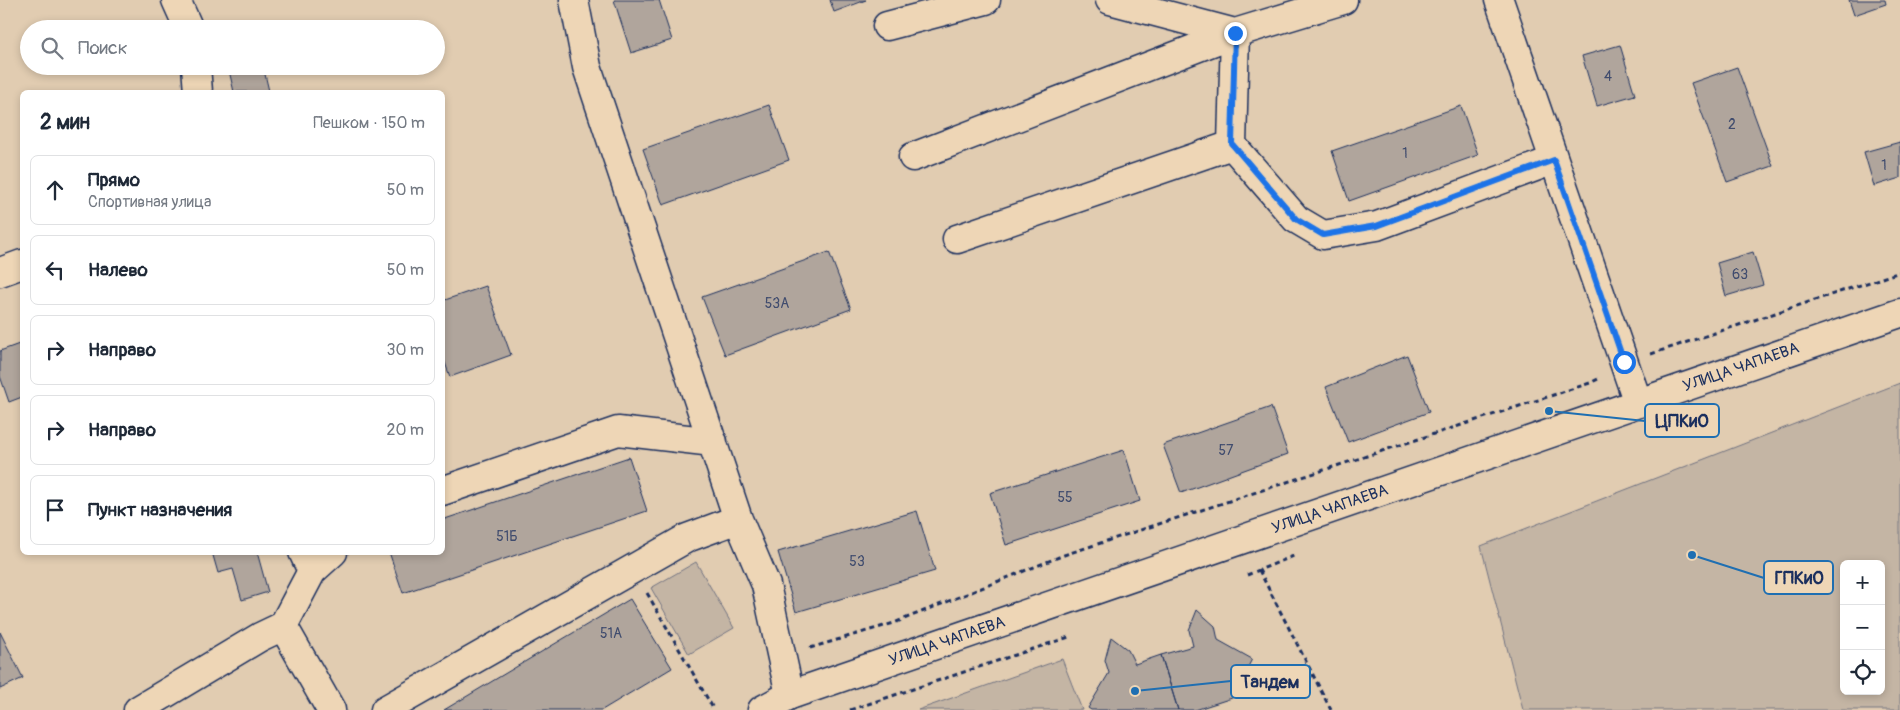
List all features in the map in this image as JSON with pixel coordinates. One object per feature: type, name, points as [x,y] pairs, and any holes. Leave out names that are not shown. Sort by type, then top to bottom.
[{"type":"main road","points":[[176,0],[185,20]]},
{"type":"main road","points":[[574,0],[587,67],[738,519],[766,585],[790,695]]},
{"type":"main road","points":[[887,26],[986,0]]},
{"type":"main road","points":[[1110,0],[1235,33]]},
{"type":"main road","points":[[913,156],[1235,33],[1343,0]]},
{"type":"main road","points":[[1499,0],[1638,403]]},
{"type":"main road","points":[[1235,33],[1232,144],[1296,219],[1323,235],[1376,226],[1554,160]]},
{"type":"main road","points":[[197,75],[198,90]]},
{"type":"main road","points":[[957,240],[1232,144]]},
{"type":"main road","points":[[0,272],[20,265]]},
{"type":"main road","name":"УЛИЦА ЧАПАЕВА","points":[[762,710],[790,695],[1900,313]]},
{"type":"main road","points":[[445,490],[618,431],[713,442]]},
{"type":"main road","points":[[384,710],[687,538],[738,519]]},
{"type":"main road","points":[[138,710],[260,637],[283,626],[308,562],[326,555]]},
{"type":"main road","points":[[283,626],[330,710]]},
{"type":"path","points":[[782,657],[894,623],[1064,556],[1590,383],[1624,362],[1900,272]]},
{"type":"path","points":[[633,569],[714,710]]},
{"type":"path","points":[[1259,570],[1331,710]]},
{"type":"path","points":[[850,710],[1070,637]]},
{"type":"shaded area","points":[[1900,383],[1900,710],[1523,710],[1481,546]]},
{"type":"shaded area","points":[[696,562],[734,628],[689,654],[651,588]]},
{"type":"shaded area","points":[[1062,659],[1082,710],[918,710]]},
{"type":"building","points":[[614,0],[659,0],[672,40],[631,53]]},
{"type":"building","points":[[830,0],[866,0],[834,12]]},
{"type":"building","points":[[1849,0],[1885,0],[1886,4],[1854,15]]},
{"type":"building","points":[[1620,45],[1635,95],[1597,106],[1582,56]]},
{"type":"building","points":[[1737,67],[1773,166],[1727,182],[1691,83]]},
{"type":"building","points":[[230,75],[265,75],[269,90],[234,90]]},
{"type":"building","points":[[769,105],[789,160],[663,205],[643,149]]},
{"type":"building","points":[[1461,106],[1478,155],[1349,201],[1332,151]]},
{"type":"building","points":[[1900,142],[1900,178],[1874,186],[1864,152]]},
{"type":"building","points":[[829,252],[851,309],[725,355],[702,297]]},
{"type":"building","points":[[1753,252],[1763,285],[1726,296],[1717,263]]},
{"type":"building","points":[[486,286],[511,355],[450,377],[445,363],[445,300]]},
{"type":"building","points":[[20,344],[20,398],[9,402],[0,376],[0,351]]},
{"type":"building","points":[[1407,355],[1429,412],[1348,442],[1326,387]]},
{"type":"building","points":[[1271,407],[1288,454],[1181,493],[1163,445]]},
{"type":"building","points":[[1124,450],[1140,501],[1006,545],[990,493]]},
{"type":"building","points":[[629,457],[647,511],[403,593],[390,555],[445,555],[445,519]]},
{"type":"building","points":[[917,511],[935,571],[796,612],[778,552]]},
{"type":"building","points":[[213,555],[258,555],[268,592],[242,600],[233,569],[218,573]]},
{"type":"building","points":[[630,599],[672,668],[602,710],[444,710]]},
{"type":"building","points":[[1197,610],[1215,626],[1218,640],[1252,659],[1232,698],[1195,710],[1178,710],[1161,655],[1193,646],[1189,630]]},
{"type":"building","points":[[0,632],[23,678],[0,689]]},
{"type":"building","points":[[1111,637],[1128,650],[1135,664],[1161,655],[1178,710],[1091,710],[1088,708],[1109,673],[1105,660]]},
{"type":"place","name":"ЦПКиО","points":[[1549,411]]},
{"type":"place","name":"ГПКиО","points":[[1692,555]]},
{"type":"place","name":"Тандем","points":[[1135,691]]},
{"type":"route","points":[[1235,33],[1232,144],[1296,219],[1323,235],[1376,226],[1554,160],[1624,362]]}]
